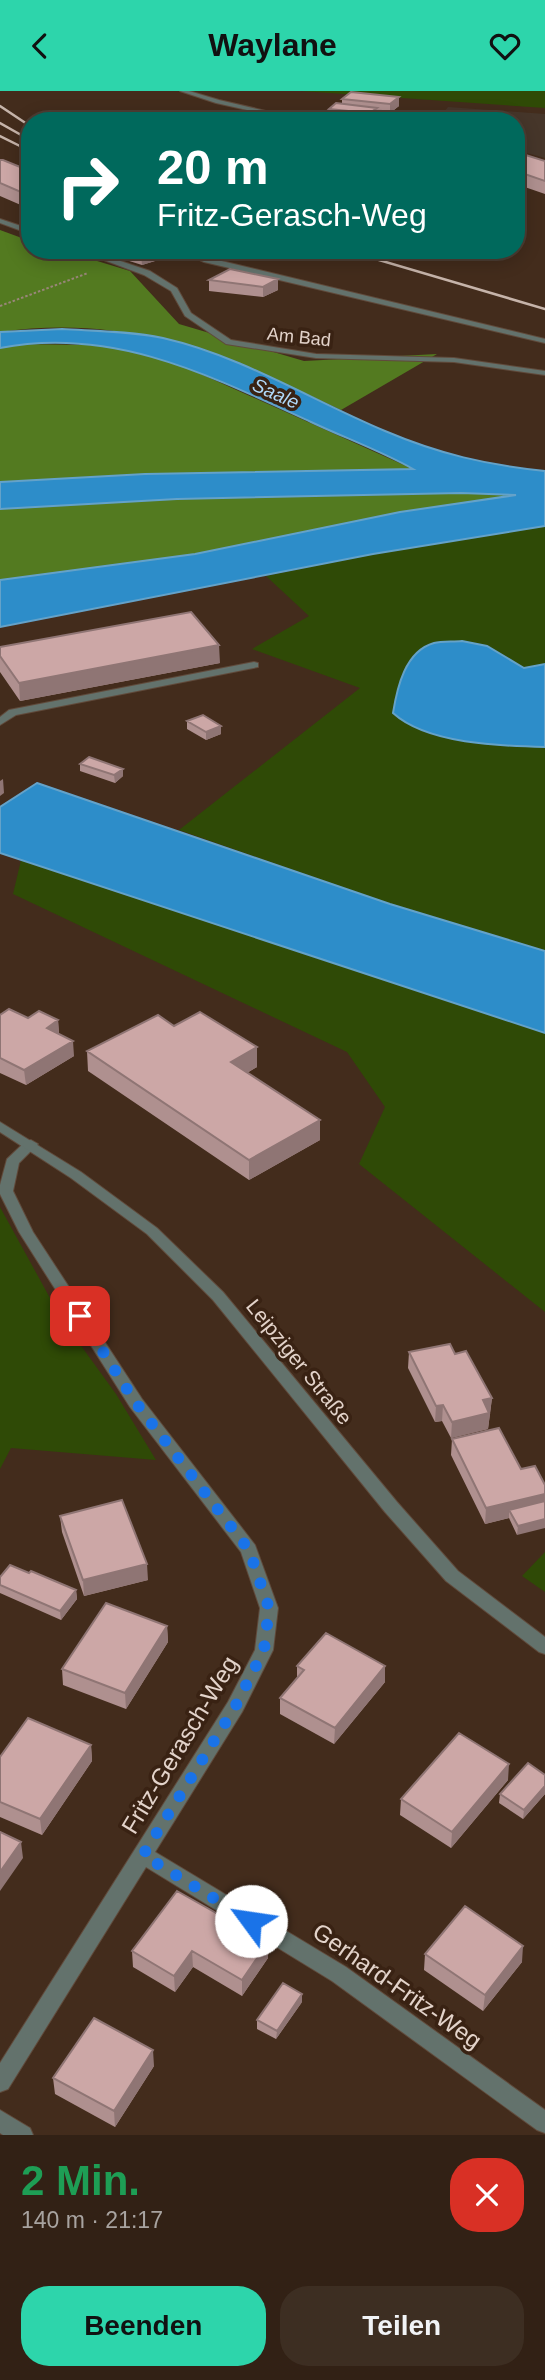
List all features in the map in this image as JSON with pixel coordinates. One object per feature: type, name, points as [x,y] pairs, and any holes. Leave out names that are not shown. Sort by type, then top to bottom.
[{"type":"street","points":[[183,91],[264,112]]},
{"type":"street","points":[[0,221],[21,229]]},
{"type":"street","name":"Am Bad","points":[[104,259],[147,274],[174,291],[188,314],[229,342],[253,348],[316,356],[454,360],[545,373]]},
{"type":"street","points":[[204,259],[545,341]]},
{"type":"street","points":[[0,722],[13,712],[254,665]]},
{"type":"street","name":"Leipziger Straße","points":[[0,1126],[31,1144],[152,1231],[218,1296],[391,1507],[452,1576],[545,1647]]},
{"type":"street","name":"Fritz-Gerasch-Weg","points":[[0,2082],[235,1707],[264,1650],[269,1608],[249,1550],[136,1403],[26,1232],[6,1191],[12,1162],[31,1144]]},
{"type":"street","name":"Gerhard-Fritz-Weg","points":[[143,1855],[338,1973],[545,2123]]},
{"type":"street","points":[[0,2120],[22,2135]]},
{"type":"path","points":[[0,306],[114,263]]},
{"type":"shaded area","points":[[448,107],[517,112],[444,112]]},
{"type":"shaded area","points":[[525,113],[545,114],[545,158],[525,152]]},
{"type":"green space","points":[[301,91],[545,91],[545,108]]},
{"type":"green space","points":[[0,230],[21,238],[21,259],[91,259],[130,271],[179,324],[304,361],[437,354],[341,410],[258,372],[176,344],[135,334],[47,328],[0,332]]},
{"type":"green space","points":[[20,344],[90,345],[127,349],[183,366],[415,470],[145,474],[0,482],[0,348]]},
{"type":"green space","points":[[521,494],[400,512],[195,554],[0,580],[0,509],[177,499]]},
{"type":"green space","points":[[545,526],[545,951],[390,904],[179,830],[360,688],[252,649],[309,616],[266,576],[373,554]]},
{"type":"green space","points":[[21,860],[545,1033],[545,1312],[359,1164],[385,1107],[347,1052],[13,894]]},
{"type":"green space","points":[[0,1207],[61,1318],[116,1394],[156,1460],[11,1448],[0,1469]]},
{"type":"green space","points":[[545,1552],[545,1592],[522,1576]]},
{"type":"water","name":"Saale","points":[[62,329],[138,334],[192,346],[248,367],[357,419],[425,446],[483,462],[545,471],[545,526],[373,554],[0,627],[0,580],[195,554],[400,512],[516,495],[461,493],[177,499],[0,509],[0,482],[145,474],[413,469],[236,388],[160,359],[82,344],[42,343],[0,348],[0,332]]},
{"type":"water","points":[[462,641],[487,646],[524,668],[545,664],[545,747],[486,744],[444,737],[407,723],[393,713],[400,682],[409,662],[416,654],[434,643]]},
{"type":"water","points":[[37,783],[390,904],[545,951],[545,1033],[0,853],[0,807]]},
{"type":"building","points":[[351,92],[399,97],[390,104],[342,99]]},
{"type":"building","points":[[336,103],[382,111],[358,112],[329,109]]},
{"type":"building","points":[[525,155],[545,161],[545,181],[525,174]]},
{"type":"building","points":[[0,160],[21,167],[21,192],[0,183]]},
{"type":"building","points":[[230,269],[278,279],[263,287],[209,280]]},
{"type":"building","points":[[191,612],[219,645],[19,683],[0,656],[0,647]]},
{"type":"building","points":[[203,715],[221,726],[206,732],[187,721]]},
{"type":"building","points":[[89,757],[123,769],[114,775],[80,764]]},
{"type":"building","points":[[9,1009],[28,1018],[39,1011],[58,1020],[47,1028],[73,1041],[24,1070],[0,1058],[0,1015]]},
{"type":"building","points":[[200,1012],[257,1047],[231,1062],[320,1120],[249,1160],[87,1051],[158,1015],[174,1026]]},
{"type":"building","points":[[450,1344],[455,1354],[466,1351],[492,1398],[483,1400],[489,1413],[452,1422],[443,1405],[436,1406],[409,1352]]},
{"type":"building","points":[[499,1428],[521,1469],[535,1466],[545,1485],[545,1494],[486,1508],[452,1439]]},
{"type":"building","points":[[122,1500],[147,1564],[83,1580],[60,1516]]},
{"type":"building","points":[[545,1501],[545,1519],[518,1526],[509,1510]]},
{"type":"building","points":[[10,1565],[76,1590],[60,1611],[0,1585],[0,1577]]},
{"type":"building","points":[[106,1603],[167,1626],[125,1693],[62,1669]]},
{"type":"building","points":[[326,1633],[385,1666],[335,1728],[280,1698],[304,1670],[297,1666]]},
{"type":"building","points":[[28,1718],[91,1745],[40,1819],[0,1802],[0,1757]]},
{"type":"building","points":[[459,1733],[509,1764],[452,1832],[401,1799]]},
{"type":"building","points":[[528,1763],[545,1775],[545,1786],[524,1810],[500,1794]]},
{"type":"building","points":[[0,1832],[21,1842],[0,1872]]},
{"type":"building","points":[[177,1891],[268,1942],[242,1980],[192,1951],[174,1976],[132,1951]]},
{"type":"building","points":[[465,1906],[523,1946],[485,1995],[425,1954]]},
{"type":"building","points":[[283,1983],[302,1994],[277,2031],[257,2020]]},
{"type":"building","points":[[94,2018],[153,2050],[114,2111],[53,2078]]},
{"type":"railway","points":[[0,106],[21,120]]},
{"type":"railway","points":[[0,123],[21,135]]},
{"type":"railway","points":[[0,136],[21,146]]},
{"type":"railway","points":[[376,259],[545,309]]},
{"type":"route","points":[[80,1316],[136,1403],[249,1550],[269,1608],[264,1650],[235,1707],[143,1855],[251,1921]]}]
